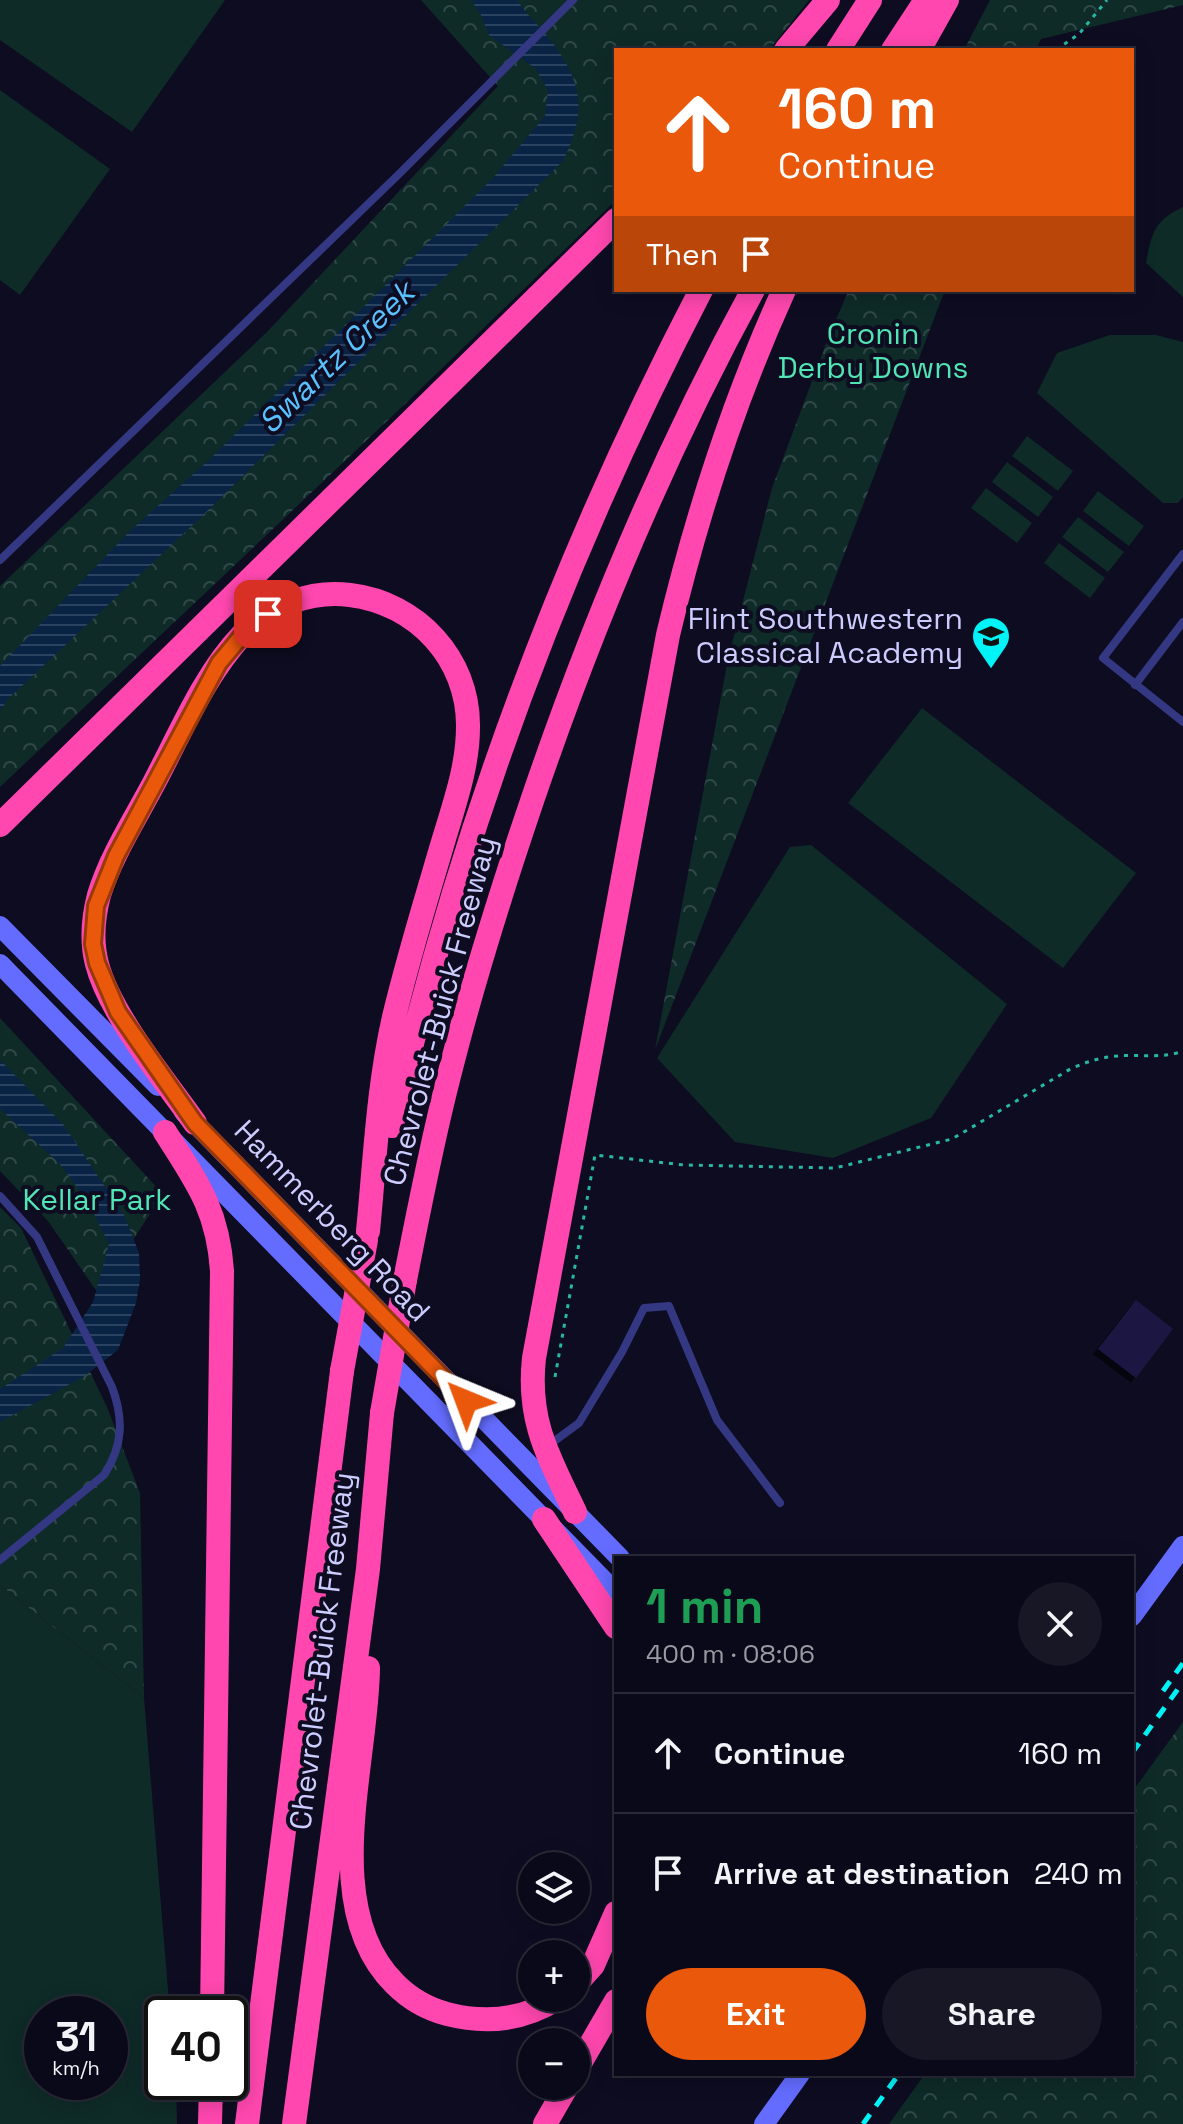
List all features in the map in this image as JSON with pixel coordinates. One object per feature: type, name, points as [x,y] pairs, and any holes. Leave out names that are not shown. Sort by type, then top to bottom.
[{"type":"highway","points":[[788,48],[828,0]]},
{"type":"highway","points":[[839,48],[870,0]]},
{"type":"highway","points":[[894,48],[926,0]]},
{"type":"highway","points":[[920,48],[947,0]]},
{"type":"highway","points":[[0,825],[614,222]]},
{"type":"highway","name":"Chevrolet-Buick Freeway","points":[[247,2124],[342,1371],[367,1235],[426,983],[453,887],[558,594],[652,387],[700,292]]},
{"type":"highway","name":"Chevrolet-Buick Freeway","points":[[294,2124],[368,1569],[382,1413],[405,1280],[448,1081],[505,883],[585,654],[633,536],[752,292]]},
{"type":"highway","points":[[575,1512],[536,1422],[532,1397],[534,1358],[668,635],[680,584],[730,424],[783,292]]},
{"type":"highway","points":[[195,1123],[118,1012],[101,977],[93,944],[93,925],[101,890],[206,685],[232,645],[249,627],[284,604],[312,596],[343,594],[384,602],[421,623],[448,655],[464,691],[468,729],[457,793],[387,1050],[367,1235]]},
{"type":"highway","points":[[165,1132],[206,1197],[219,1234],[222,1271],[212,1996]]},
{"type":"highway","points":[[544,1519],[614,1624]]},
{"type":"highway","points":[[368,1569],[367,1684],[352,1865],[354,1903],[365,1941],[376,1962],[405,1993],[441,2013],[478,2021],[529,2012]]},
{"type":"highway","points":[[590,1968],[614,1918]]},
{"type":"highway","points":[[590,2046],[614,2004]]},
{"type":"highway","points":[[210,2124],[211,2100]]},
{"type":"highway","points":[[545,2124],[559,2100]]},
{"type":"street","name":"Hammerberg Road","points":[[0,926],[618,1556]]},
{"type":"street","name":"Hammerberg Road","points":[[0,964],[614,1591]]},
{"type":"street","points":[[1134,1613],[1183,1546]]},
{"type":"street","points":[[764,2124],[799,2076]]},
{"type":"lane","points":[[0,560],[398,175],[573,0]]},
{"type":"lane","points":[[1183,554],[1103,658],[1183,722]]},
{"type":"lane","points":[[1135,685],[1183,622]]},
{"type":"lane","points":[[0,1196],[37,1237],[103,1370],[118,1403],[120,1416],[118,1447],[112,1462],[92,1487],[0,1560]]},
{"type":"lane","points":[[545,1448],[579,1423],[622,1352],[644,1308],[669,1306],[717,1420],[780,1503]]},
{"type":"path","points":[[1059,48],[1079,34],[1107,0]]},
{"type":"path","points":[[553,1388],[595,1155],[684,1165],[835,1168],[952,1139],[1072,1068],[1092,1060],[1114,1056],[1173,1055],[1183,1051]]},
{"type":"green space","points":[[0,0],[225,0],[132,132],[0,40]]},
{"type":"green space","points":[[421,0],[809,0],[771,48],[614,48],[614,202],[0,787],[0,586],[267,332],[498,86]]},
{"type":"green space","points":[[990,0],[1183,0],[1183,5],[1041,39],[1037,48],[965,48]]},
{"type":"green space","points":[[0,90],[110,169],[20,295],[0,280]]},
{"type":"green space","points":[[1183,207],[1183,297],[1146,263],[1156,229],[1166,217]]},
{"type":"green space","name":"Cronin Derby Downs","points":[[848,292],[944,292],[655,1050],[728,659],[772,488]]},
{"type":"green space","points":[[1110,335],[1156,335],[1183,342],[1183,497],[1178,503],[1163,503],[1037,393],[1057,353]]},
{"type":"green space","points":[[1027,436],[1073,471],[1058,491],[1012,456]]},
{"type":"green space","points":[[1007,462],[1053,497],[1038,517],[992,482]]},
{"type":"green space","points":[[986,488],[1032,523],[1017,543],[971,508]]},
{"type":"green space","points":[[1098,491],[1144,526],[1129,546],[1083,511]]},
{"type":"green space","points":[[1078,517],[1124,552],[1108,572],[1062,537]]},
{"type":"green space","points":[[1059,543],[1105,578],[1090,598],[1044,563]]},
{"type":"green space","points":[[922,708],[1136,873],[1063,968],[848,803]]},
{"type":"green space","points":[[811,845],[1007,1004],[931,1118],[833,1158],[735,1142],[657,1058],[790,847]]},
{"type":"green space","name":"Kellar Park","points":[[0,1018],[163,1194],[98,1293],[48,1221],[0,1171]]},
{"type":"green space","name":"Kellar Park","points":[[0,1207],[21,1228],[107,1407],[140,1493],[144,1698],[0,1585]]},
{"type":"green space","points":[[0,1585],[144,1698],[169,1996],[144,1996],[144,2100],[176,2100],[177,2124],[0,2124]]},
{"type":"green space","points":[[1183,1722],[1183,2124],[889,2124],[924,2076],[1134,2076],[1134,1789]]},
{"type":"water","name":"Swartz Creek","points":[[471,0],[517,0],[566,64],[577,91],[578,117],[563,161],[198,520],[8,699],[0,711],[0,666],[131,530],[209,460],[492,179],[545,116],[548,90],[535,68],[489,35]]},
{"type":"water","points":[[0,1060],[63,1124],[124,1215],[139,1253],[140,1280],[136,1303],[118,1350],[83,1377],[0,1422],[0,1389],[63,1348],[93,1302],[109,1244],[88,1202],[59,1163],[0,1109]]},
{"type":"building","points":[[1136,1300],[1173,1329],[1136,1378],[1098,1349]]},
{"type":"railway","points":[[1163,1691],[1183,1663]]},
{"type":"railway","points":[[1134,1750],[1183,1682]]},
{"type":"railway","points":[[863,2124],[898,2076]]},
{"type":"place","name":"Flint Southwestern Classical Academy","points":[[991,670]]},
{"type":"route","points":[[268,614],[249,627],[219,663],[116,856],[96,906],[93,944],[97,963],[118,1012],[195,1123],[466,1401]]}]
